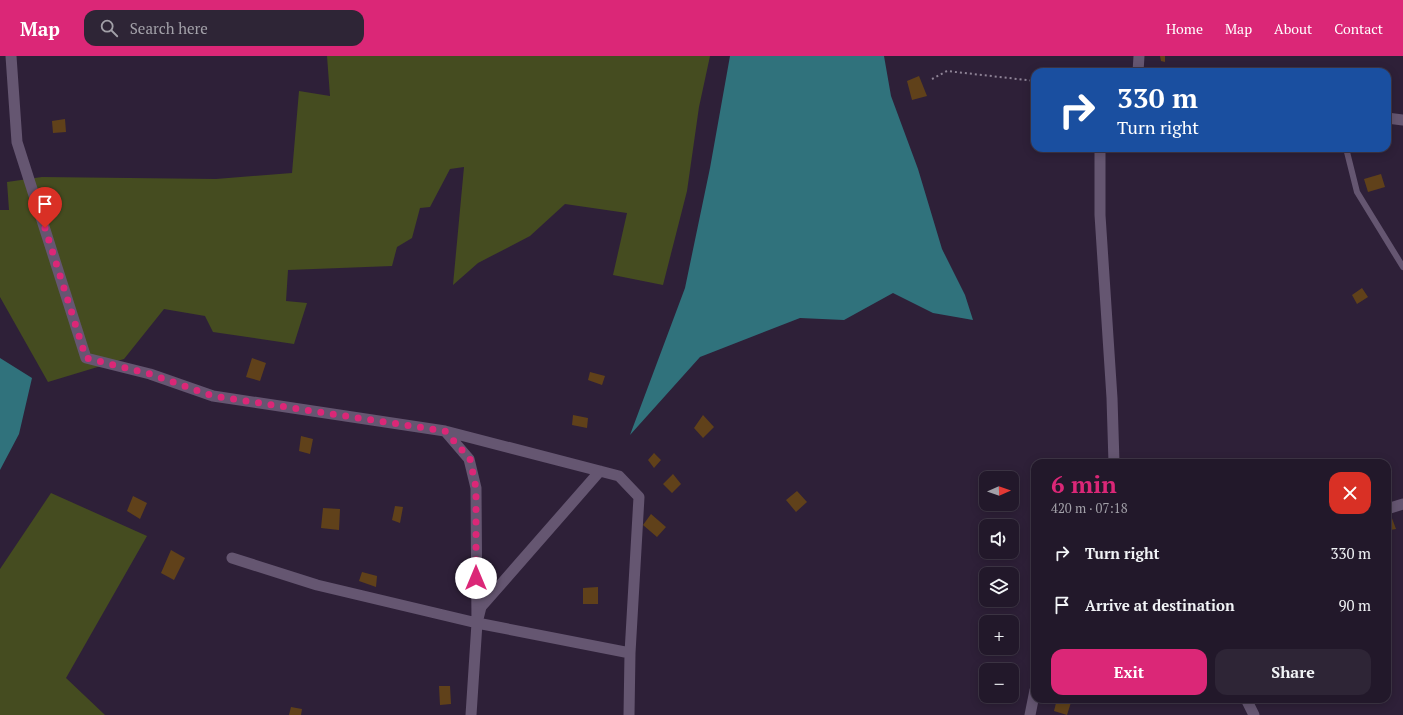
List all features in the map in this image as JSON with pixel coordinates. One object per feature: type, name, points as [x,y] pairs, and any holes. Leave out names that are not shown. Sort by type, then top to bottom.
[{"type":"street","points":[[11,56],[18,142],[86,358],[150,374],[213,396],[445,431],[619,476],[639,496],[630,653],[629,715]]},
{"type":"street","points":[[1138,68],[1139,56]]},
{"type":"street","points":[[1391,118],[1403,120]]},
{"type":"street","points":[[1100,152],[1100,215],[1112,398],[1114,459]]},
{"type":"street","points":[[445,431],[470,459],[476,488],[477,623],[471,715]]},
{"type":"street","points":[[477,623],[481,607],[600,471]]},
{"type":"street","points":[[1391,508],[1403,504]]},
{"type":"street","points":[[232,558],[317,585],[477,623],[630,653]]},
{"type":"street","points":[[1030,715],[1032,703]]},
{"type":"street","points":[[1248,703],[1254,715]]},
{"type":"lane","points":[[1347,152],[1357,192],[1403,267]]},
{"type":"path","points":[[932,79],[947,71],[1031,81]]},
{"type":"shaded area","points":[[327,56],[710,56],[699,107],[687,191],[663,285],[613,275],[627,213],[565,204],[530,236],[478,263],[453,285],[464,167],[450,169],[430,207],[420,208],[412,238],[397,247],[392,266],[288,270],[286,301],[307,303],[294,344],[213,332],[205,316],[164,309],[124,359],[48,382],[0,297],[0,210],[9,210],[7,182],[42,177],[216,179],[292,173],[299,91],[330,96]]},
{"type":"shaded area","points":[[730,56],[884,56],[891,96],[918,169],[942,249],[965,295],[973,320],[933,313],[893,293],[844,320],[800,318],[700,357],[630,435],[685,288],[710,168]]},
{"type":"shaded area","points":[[0,358],[32,378],[19,434],[0,470]]},
{"type":"shaded area","points":[[51,493],[147,536],[66,678],[105,715],[0,715],[0,569]]},
{"type":"building","points":[[1160,56],[1165,56],[1165,62],[1161,61]]},
{"type":"building","points":[[919,76],[927,96],[912,100],[907,81]]},
{"type":"building","points":[[65,119],[66,132],[53,133],[52,121]]},
{"type":"building","points":[[1381,174],[1385,187],[1368,192],[1364,179]]},
{"type":"building","points":[[1362,288],[1368,297],[1357,304],[1352,295]]},
{"type":"building","points":[[252,358],[266,363],[260,381],[246,377]]},
{"type":"building","points":[[590,372],[605,376],[602,385],[588,380]]},
{"type":"building","points":[[573,415],[588,418],[587,428],[572,425]]},
{"type":"building","points":[[703,415],[714,427],[703,438],[694,428]]},
{"type":"building","points":[[301,436],[313,439],[310,454],[299,451]]},
{"type":"building","points":[[654,453],[661,460],[654,468],[648,460]]},
{"type":"building","points":[[673,474],[681,484],[672,493],[663,484]]},
{"type":"building","points":[[797,491],[807,502],[796,512],[786,500]]},
{"type":"building","points":[[133,496],[147,503],[140,519],[127,511]]},
{"type":"building","points":[[395,506],[403,507],[400,523],[392,520]]},
{"type":"building","points":[[323,508],[340,509],[339,530],[321,528]]},
{"type":"building","points":[[651,514],[666,527],[657,537],[643,525]]},
{"type":"building","points":[[1391,516],[1396,529],[1391,530]]},
{"type":"building","points":[[171,550],[185,558],[174,580],[161,573]]},
{"type":"building","points":[[362,572],[377,576],[376,587],[359,581]]},
{"type":"building","points":[[598,587],[598,604],[583,604],[583,588]]},
{"type":"building","points":[[439,686],[450,686],[451,704],[440,705]]},
{"type":"building","points":[[1056,703],[1071,703],[1067,715],[1054,711]]},
{"type":"building","points":[[291,707],[302,709],[301,715],[289,715]]},
{"type":"route","points":[[45,228],[86,358],[150,374],[213,396],[445,431],[470,459],[476,488],[476,578]]}]
